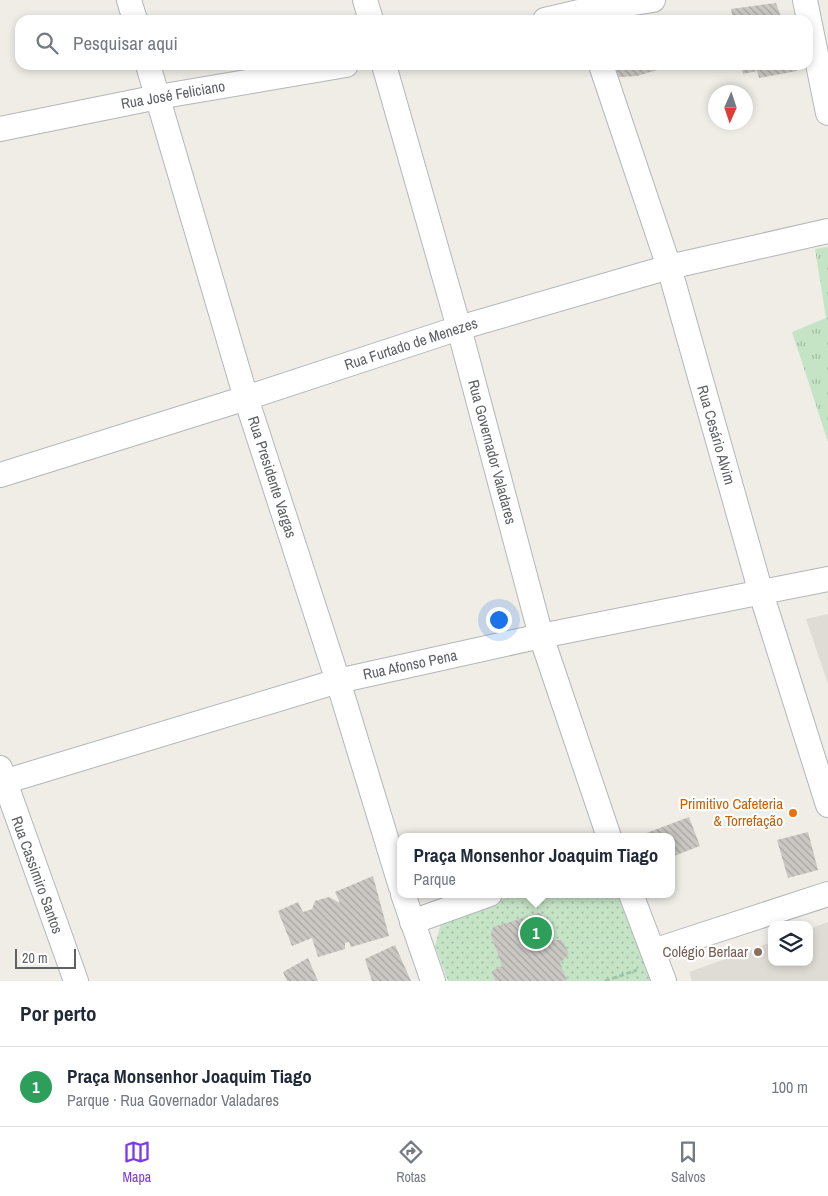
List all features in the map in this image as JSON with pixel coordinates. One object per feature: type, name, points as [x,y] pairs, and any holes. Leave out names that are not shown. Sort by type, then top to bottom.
[{"type":"street","points":[[129,0],[134,15]]},
{"type":"street","points":[[365,0],[370,15]]},
{"type":"street","points":[[564,15],[583,10],[653,0]]},
{"type":"street","points":[[805,0],[808,15]]},
{"type":"street","points":[[813,39],[828,113]]},
{"type":"street","name":"Rua Presidente Vargas","points":[[150,70],[246,398],[338,681],[397,874]]},
{"type":"street","name":"Rua José Feliciano","points":[[0,129],[158,97],[317,70]]},
{"type":"street","name":"Rua Governador Valadares","points":[[385,70],[459,328],[541,636],[608,833]]},
{"type":"street","name":"Rua Cesário Alvim","points":[[603,70],[669,267],[760,593],[828,805]]},
{"type":"street","name":"Rua Furtado de Menezes","points":[[0,475],[246,398],[459,328],[669,267],[828,231]]},
{"type":"street","name":"Rua Afonso Pena","points":[[1,778],[338,681],[541,636],[828,579]]},
{"type":"street","name":"Rua Cassimiro Santos","points":[[1,778],[76,981]]},
{"type":"street","points":[[633,898],[658,965],[828,894]]},
{"type":"street","points":[[404,898],[433,981]]},
{"type":"street","points":[[412,922],[479,898]]},
{"type":"path","points":[[605,981],[658,965]]},
{"type":"shaded area","points":[[828,614],[828,684],[806,619]]},
{"type":"shaded area","name":"Colégio Berlaar","points":[[828,922],[828,981],[692,981],[689,972],[768,943],[768,966],[813,966],[813,928]]},
{"type":"green space","points":[[828,247],[828,442],[792,332],[826,318],[815,249]]},
{"type":"green space","points":[[506,898],[621,898],[653,981],[448,981],[435,946],[442,919]]},
{"type":"building","points":[[776,3],[780,15],[732,15],[731,9]]},
{"type":"building","points":[[616,70],[657,70],[637,76],[619,77]]},
{"type":"building","points":[[742,70],[797,71],[759,78],[757,71],[743,74]]},
{"type":"building","points":[[689,817],[700,846],[675,855],[675,833],[647,833]]},
{"type":"building","points":[[808,832],[818,870],[788,878],[777,840]]},
{"type":"building","points":[[373,876],[389,936],[351,947],[349,942],[345,943],[345,949],[318,957],[312,938],[292,946],[278,911],[298,902],[303,912],[312,909],[315,901],[329,897],[340,903],[335,892]]},
{"type":"building","points":[[539,913],[543,916],[554,940],[562,940],[569,954],[560,963],[567,981],[495,981],[492,971],[502,966],[491,935],[493,927]]},
{"type":"building","points":[[395,945],[411,981],[372,981],[365,959]]},
{"type":"building","points":[[308,958],[318,981],[287,981],[283,972]]},
{"type":"place","name":"Primitivo Cafeteria & Torrefação","points":[[793,813]]},
{"type":"place","name":"Praça Monsenhor Joaquim Tiago","points":[[536,933]]},
{"type":"place","name":"Colégio Berlaar","points":[[758,952]]}]
